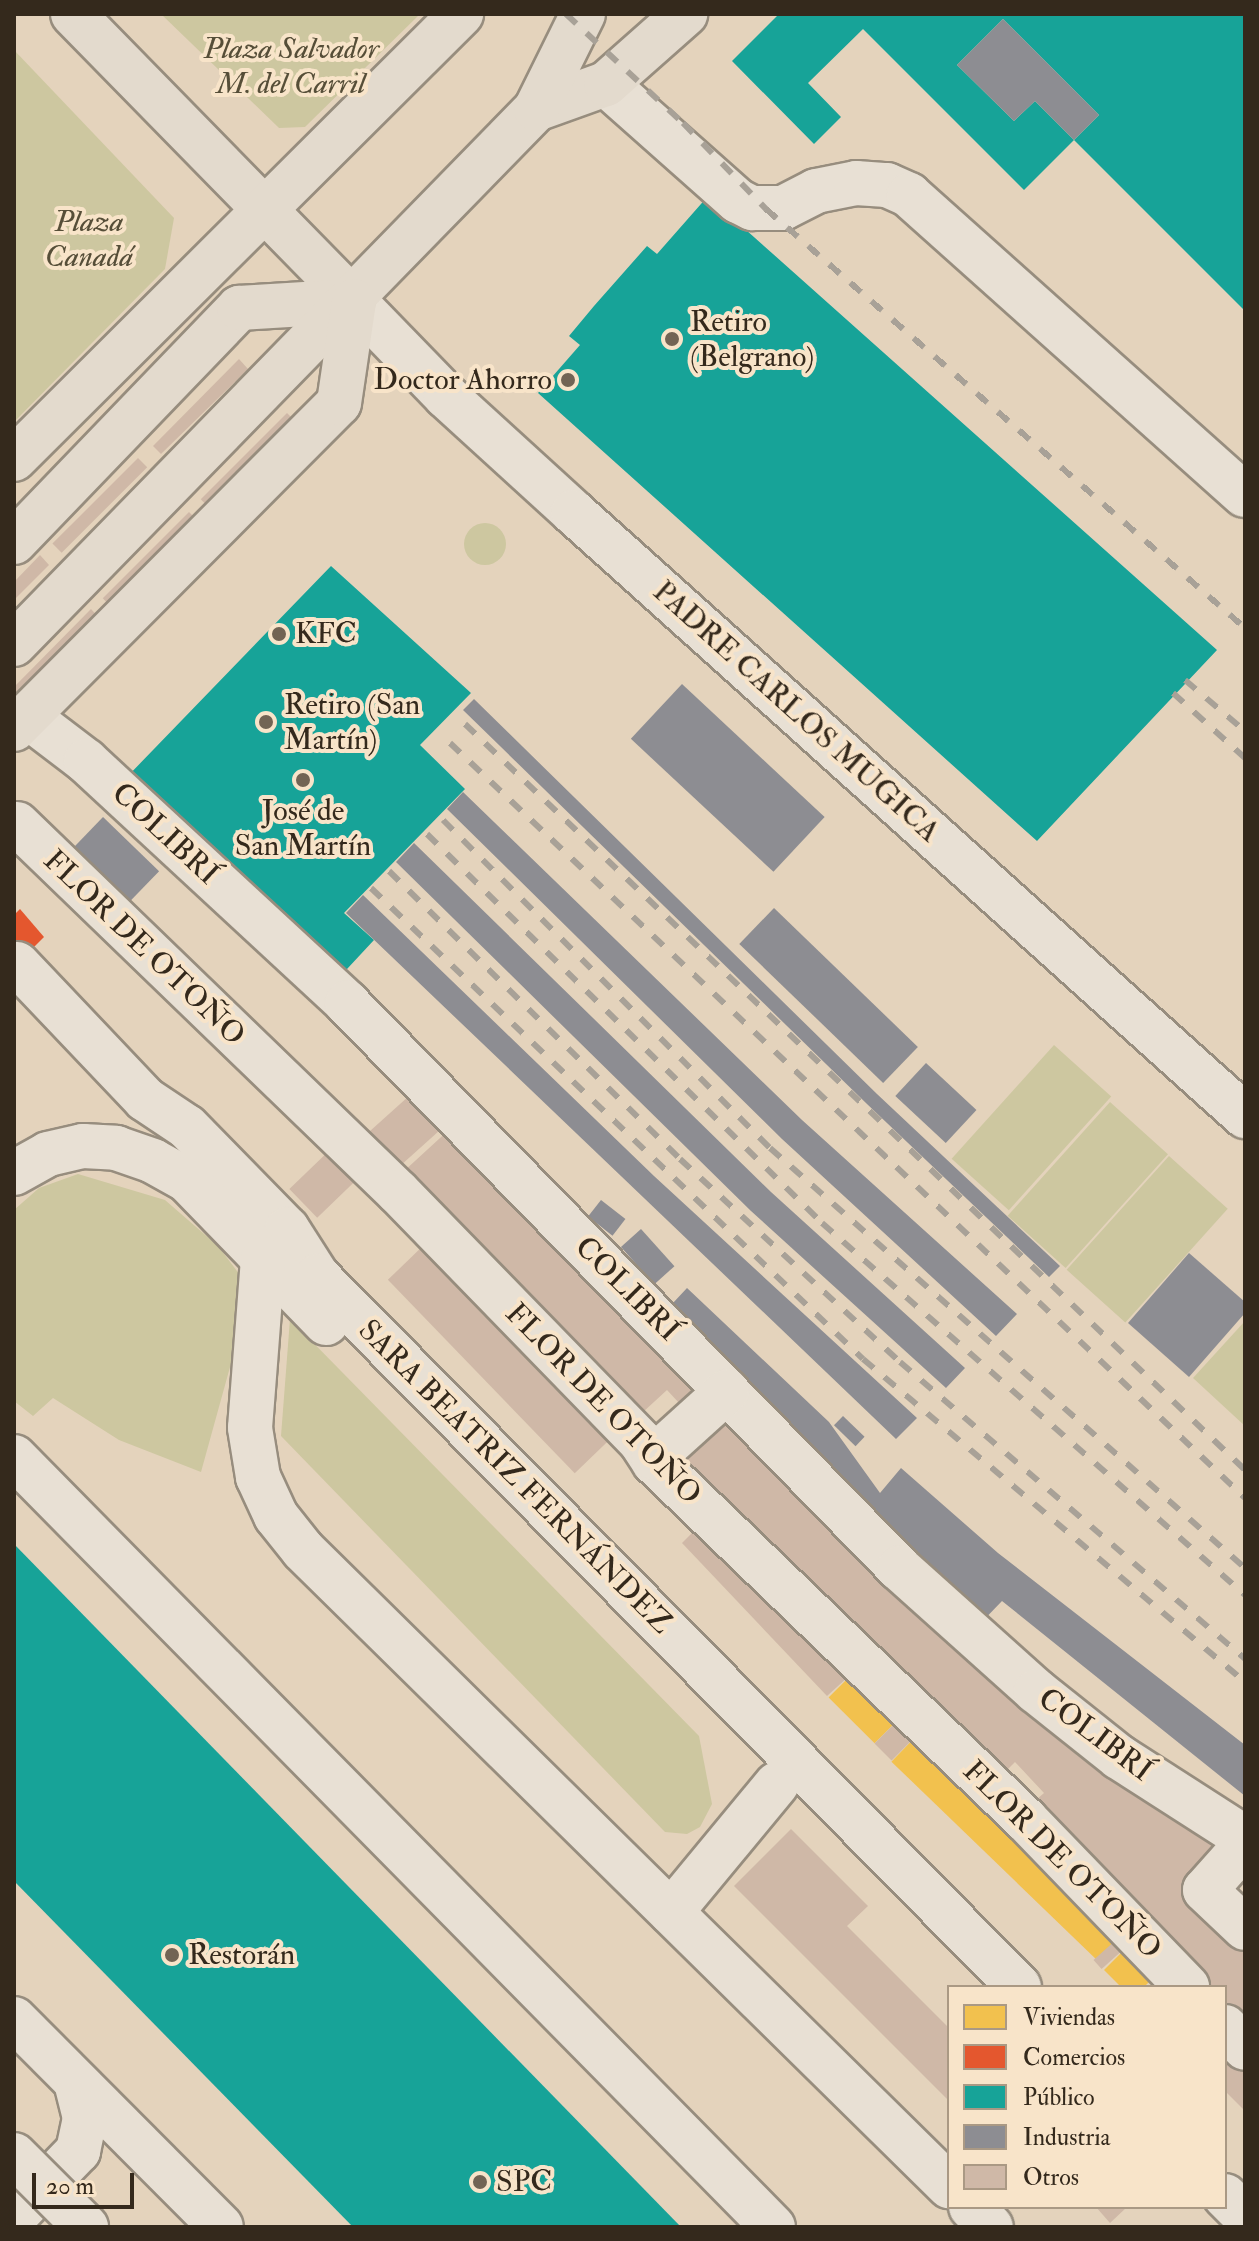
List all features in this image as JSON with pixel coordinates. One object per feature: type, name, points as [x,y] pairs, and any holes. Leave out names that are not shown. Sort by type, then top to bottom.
[{"type":"main road","points":[[73,14],[354,301]]},
{"type":"main road","points":[[14,459],[461,14]]},
{"type":"main road","points":[[14,644],[354,301],[536,109],[583,14]]},
{"type":"main road","points":[[536,109],[606,84],[685,14]]},
{"type":"main road","points":[[14,542],[239,308],[354,301]]},
{"type":"main road","points":[[21,722],[339,403],[354,301]]},
{"type":"street","points":[[606,84],[738,201],[752,208],[783,208],[816,191],[856,183],[887,185],[909,195],[1245,495]]},
{"type":"street","name":"PADRE CARLOS MUGICA","points":[[354,301],[446,396],[1245,1116]]},
{"type":"street","name":"COLIBRÍ","points":[[21,722],[86,761],[347,1003],[899,1568],[1036,1691],[1119,1757],[1245,1838]]},
{"type":"street","name":"FLOR DE OTOÑO","points":[[17,824],[398,1192],[654,1457],[1026,1820],[1185,1985]]},
{"type":"street","name":"SARA BEATRIZ FERNÁNDEZ","points":[[17,964],[145,1099],[187,1127],[276,1218],[317,1276],[1017,1985]]},
{"type":"street","points":[[14,1173],[48,1154],[83,1146],[116,1148],[186,1179],[976,1985]]},
{"type":"street","points":[[263,1259],[260,1352],[250,1428],[258,1477],[276,1516],[303,1550],[947,2180]]},
{"type":"street","points":[[654,1457],[727,1391]]},
{"type":"street","points":[[14,1457],[773,2227]]},
{"type":"street","points":[[671,1912],[777,1784]]},
{"type":"street","points":[[1245,1845],[1205,1890],[1245,1928]]},
{"type":"street","points":[[14,2019],[221,2227]]},
{"type":"street","points":[[1227,2029],[1245,2048]]},
{"type":"street","points":[[15,2214],[78,2151],[85,2118],[76,2082]]},
{"type":"street","points":[[14,2155],[86,2227]]},
{"type":"street","points":[[1227,2198],[1245,2216]]},
{"type":"street","points":[[974,2209],[991,2227]]},
{"type":"street","points":[[1197,2209],[1215,2227]]},
{"type":"green space","name":"Plaza Salvador M. del Carril","points":[[161,14],[420,14],[305,127],[279,128]]},
{"type":"green space","name":"Plaza Canadá","points":[[14,50],[174,218],[165,269],[14,422]]},
{"type":"green space","points":[[485,523],[500,529],[506,544],[500,559],[485,565],[470,559],[464,544],[470,529]]},
{"type":"green space","points":[[1054,1045],[1111,1097],[1009,1210],[952,1159]]},
{"type":"green space","points":[[1110,1102],[1168,1154],[1066,1268],[1008,1216]]},
{"type":"green space","points":[[1169,1156],[1228,1209],[1125,1323],[1067,1270]]},
{"type":"green space","points":[[78,1174],[165,1200],[218,1246],[240,1275],[235,1349],[201,1472],[119,1440],[53,1398],[33,1416],[14,1401],[14,1210],[39,1188]]},
{"type":"green space","points":[[290,1319],[699,1736],[712,1804],[700,1827],[687,1834],[665,1832],[281,1436]]},
{"type":"green space","points":[[1245,1321],[1245,1426],[1193,1378]]},
{"type":"building: Viviendas","points":[[859,1667],[905,1713],[875,1743],[829,1697]]},
{"type":"building: Viviendas","points":[[922,1730],[1128,1929],[1097,1960],[891,1762]]},
{"type":"building: Viviendas","points":[[1135,1939],[1164,1967],[1146,1985],[1119,1985],[1104,1970]]},
{"type":"building: Comercios","points":[[20,909],[44,937],[14,967],[14,915]]},
{"type":"building: Público","points":[[779,14],[1245,14],[1245,311],[1074,140],[1024,190],[863,29],[808,83],[841,117],[814,144],[732,61]],"holes":[[[1003,19],[1099,115],[1074,140],[1035,101],[1014,121],[957,65]]]},
{"type":"building: Público","points":[[708,196],[1217,650],[1037,841],[538,393],[580,345],[569,336],[594,306],[647,246],[657,254]]},
{"type":"building: Público","points":[[331,566],[471,693],[420,745],[465,789],[344,913],[374,940],[334,983],[124,780]]},
{"type":"building: Público","points":[[14,1544],[681,2227],[353,2227],[14,1881]]},
{"type":"building: Industria","points":[[1003,19],[1099,115],[1074,140],[1035,101],[1014,121],[957,65]]},
{"type":"building: Industria","points":[[682,684],[825,817],[773,872],[631,739]]},
{"type":"building: Industria","points":[[474,699],[877,1094],[1060,1266],[1049,1277],[867,1104],[463,710]]},
{"type":"building: Industria","points":[[463,792],[802,1120],[1017,1314],[996,1336],[782,1139],[447,809]]},
{"type":"building: Industria","points":[[103,817],[159,871],[123,909],[67,854]]},
{"type":"building: Industria","points":[[414,843],[771,1192],[965,1368],[946,1388],[751,1211],[396,862]]},
{"type":"building: Industria","points":[[363,895],[654,1176],[917,1418],[896,1439],[346,913]]},
{"type":"building: Industria","points":[[774,908],[918,1047],[883,1083],[739,944]]},
{"type":"building: Industria","points":[[926,1063],[976,1110],[946,1143],[895,1096]]},
{"type":"building: Industria","points":[[601,1200],[625,1219],[612,1236],[588,1217]]},
{"type":"building: Industria","points":[[641,1229],[674,1266],[654,1284],[621,1247]]},
{"type":"building: Industria","points":[[1189,1253],[1245,1302],[1245,1313],[1189,1377],[1128,1323]]},
{"type":"building: Industria","points":[[687,1288],[829,1422],[880,1493],[901,1468],[998,1553],[1245,1745],[1245,1796],[1002,1601],[974,1630],[658,1319]]},
{"type":"building: Industria","points":[[843,1416],[865,1437],[856,1446],[834,1425]]},
{"type":"building: Otros","points":[[239,359],[248,369],[161,454],[153,446]]},
{"type":"building: Otros","points":[[287,413],[296,422],[210,508],[201,499]]},
{"type":"building: Otros","points":[[138,458],[147,467],[62,553],[52,544]]},
{"type":"building: Otros","points":[[189,512],[198,521],[112,607],[103,598]]},
{"type":"building: Otros","points":[[40,555],[49,565],[14,600],[14,582]]},
{"type":"building: Otros","points":[[91,609],[100,619],[14,704],[14,687]]},
{"type":"building: Otros","points":[[419,1087],[450,1121],[398,1168],[367,1134]]},
{"type":"building: Otros","points":[[452,1127],[707,1379],[680,1404],[667,1390],[642,1413],[608,1381],[496,1260],[492,1263],[403,1172]]},
{"type":"building: Otros","points":[[334,1146],[362,1175],[317,1218],[289,1189]]},
{"type":"building: Otros","points":[[426,1243],[613,1437],[575,1473],[388,1280]]},
{"type":"building: Otros","points":[[719,1408],[1236,1849],[1200,1891],[1245,1939],[1245,2022],[1227,2003],[1227,1985],[1210,1985],[1036,1800],[1044,1793],[1015,1762],[1000,1777],[670,1456]]},
{"type":"building: Otros","points":[[706,1519],[859,1667],[827,1696],[682,1543]]},
{"type":"building: Otros","points":[[905,1713],[922,1730],[892,1760],[875,1743]]},
{"type":"building: Otros","points":[[791,1829],[868,1906],[847,1926],[947,2026],[947,2099],[734,1886]]},
{"type":"building: Otros","points":[[1127,1930],[1135,1939],[1102,1969],[1094,1960]]},
{"type":"building: Otros","points":[[1227,2030],[1245,2049],[1245,2111],[1227,2093]]},
{"type":"building: Otros","points":[[1098,2209],[1125,2209],[1110,2223]]},
{"type":"railway","points":[[566,14],[683,123],[766,209],[1245,628]]},
{"type":"railway","points":[[1185,680],[1245,731]]},
{"type":"railway","points":[[1173,693],[1245,758]]},
{"type":"railway","points":[[465,724],[1245,1470]]},
{"type":"railway","points":[[450,743],[1245,1498]]},
{"type":"railway","points":[[443,820],[770,1148],[1245,1568]]},
{"type":"railway","points":[[427,834],[822,1223],[1245,1595]]},
{"type":"railway","points":[[389,871],[680,1159],[900,1362],[1245,1659]]},
{"type":"railway","points":[[371,888],[863,1359],[1245,1682]]},
{"type":"place","name":"Retiro (Belgrano)","points":[[672,339]]},
{"type":"place","name":"Doctor Ahorro","points":[[568,380]]},
{"type":"place","name":"KFC","points":[[279,634]]},
{"type":"place","name":"Retiro (San Martín)","points":[[266,722]]},
{"type":"place","name":"José de San Martín","points":[[303,780]]},
{"type":"place","name":"Restorán","points":[[172,1955]]},
{"type":"place","name":"SPC","points":[[480,2182]]}]
